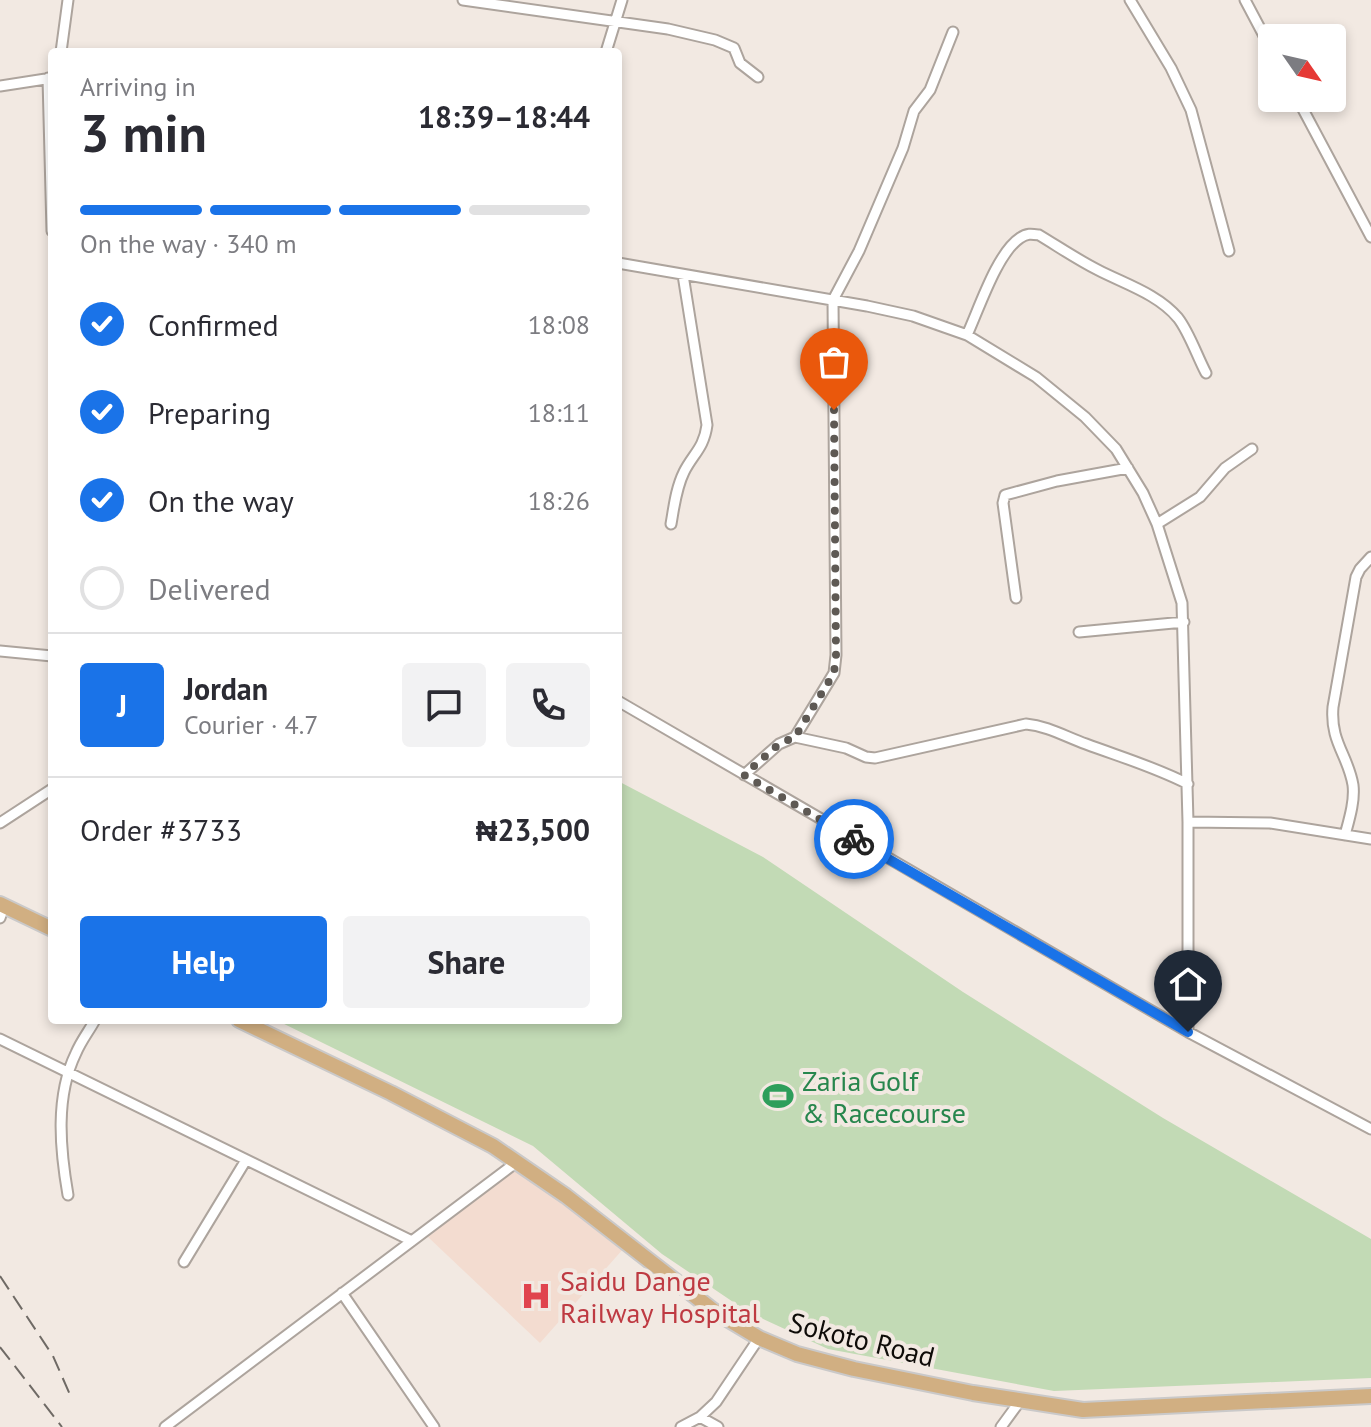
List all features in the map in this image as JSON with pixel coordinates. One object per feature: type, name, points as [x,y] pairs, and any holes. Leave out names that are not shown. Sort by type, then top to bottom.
[{"type":"main road","points":[[1,906],[48,919]]},
{"type":"main road","points":[[1,906],[48,927]]},
{"type":"main road","name":"Sokoto Road","points":[[247,1024],[391,1093],[518,1161],[714,1311],[759,1338],[797,1354],[854,1369],[1083,1410],[1371,1396]]},
{"type":"main road","name":"Sokoto Road","points":[[267,1024],[396,1085],[523,1154],[719,1304],[763,1330],[801,1346],[857,1361],[976,1385],[1085,1401],[1371,1387]]},
{"type":"street","points":[[62,48],[68,0]]},
{"type":"street","points":[[463,0],[668,29],[727,45],[737,52],[740,63],[758,77]]},
{"type":"street","points":[[607,48],[622,0]]},
{"type":"street","points":[[1130,0],[1171,68],[1191,110],[1229,251]]},
{"type":"street","points":[[1245,0],[1258,25]]},
{"type":"street","points":[[744,775],[779,744],[795,737],[834,673],[833,300],[859,251],[903,148],[914,111],[930,90],[953,32]]},
{"type":"street","points":[[0,86],[48,78]]},
{"type":"street","points":[[1304,112],[1371,237]]},
{"type":"street","points":[[967,335],[1008,251],[1022,236],[1039,235],[1162,304],[1186,329],[1191,346],[1206,373]]},
{"type":"street","points":[[622,264],[913,316],[967,335],[1036,377],[1085,417],[1116,449],[1157,524],[1178,582],[1184,622],[1188,784],[1188,1032]]},
{"type":"street","points":[[671,524],[680,482],[703,445],[707,425],[683,275]]},
{"type":"street","points":[[1157,524],[1200,497],[1225,468],[1252,449]]},
{"type":"street","points":[[1016,598],[1003,503],[1005,495],[1057,481],[1128,468]]},
{"type":"street","points":[[1345,835],[1353,784],[1332,728],[1333,707],[1356,577],[1371,557]]},
{"type":"street","points":[[1079,632],[1184,622]]},
{"type":"street","points":[[0,651],[48,656]]},
{"type":"street","points":[[622,703],[1188,1032],[1371,1129]]},
{"type":"street","points":[[795,737],[875,758],[1026,724],[1047,727],[1151,766],[1188,784]]},
{"type":"street","points":[[0,823],[48,792]]},
{"type":"street","points":[[1188,822],[1270,823],[1371,839]]},
{"type":"street","points":[[68,1195],[60,1128],[75,1054],[93,1024]]},
{"type":"street","points":[[0,1039],[412,1241]]},
{"type":"street","points":[[184,1262],[246,1160]]},
{"type":"street","points":[[165,1427],[518,1161]]},
{"type":"street","points":[[342,1293],[434,1427]]},
{"type":"street","points":[[681,1427],[700,1417],[716,1402],[759,1338]]},
{"type":"street","points":[[1001,1427],[1020,1401]]},
{"type":"street","points":[[700,1417],[718,1427]]},
{"type":"shaded area","name":"Saidu Dange Railway Hospital","points":[[523,1167],[624,1248],[540,1343],[428,1237],[513,1169]]},
{"type":"green space","name":"Zaria Golf & Racecourse","points":[[622,783],[763,857],[963,992],[1163,1118],[1371,1239],[1371,1378],[1054,1391],[828,1349],[748,1312],[662,1254],[533,1146],[284,1024],[622,1024]]},
{"type":"railway","points":[[0,1276],[53,1356],[71,1397]]},
{"type":"railway","points":[[0,1347],[62,1427]]},
{"type":"way so far","points":[[834,410],[834,673],[795,737],[779,744],[744,775],[854,839]]},
{"type":"place","name":"Zaria Golf & Racecourse","points":[[778,1096]]},
{"type":"place","name":"Saidu Dange Railway Hospital","points":[[536,1296]]},
{"type":"route","points":[[854,839],[1188,1032]]}]
